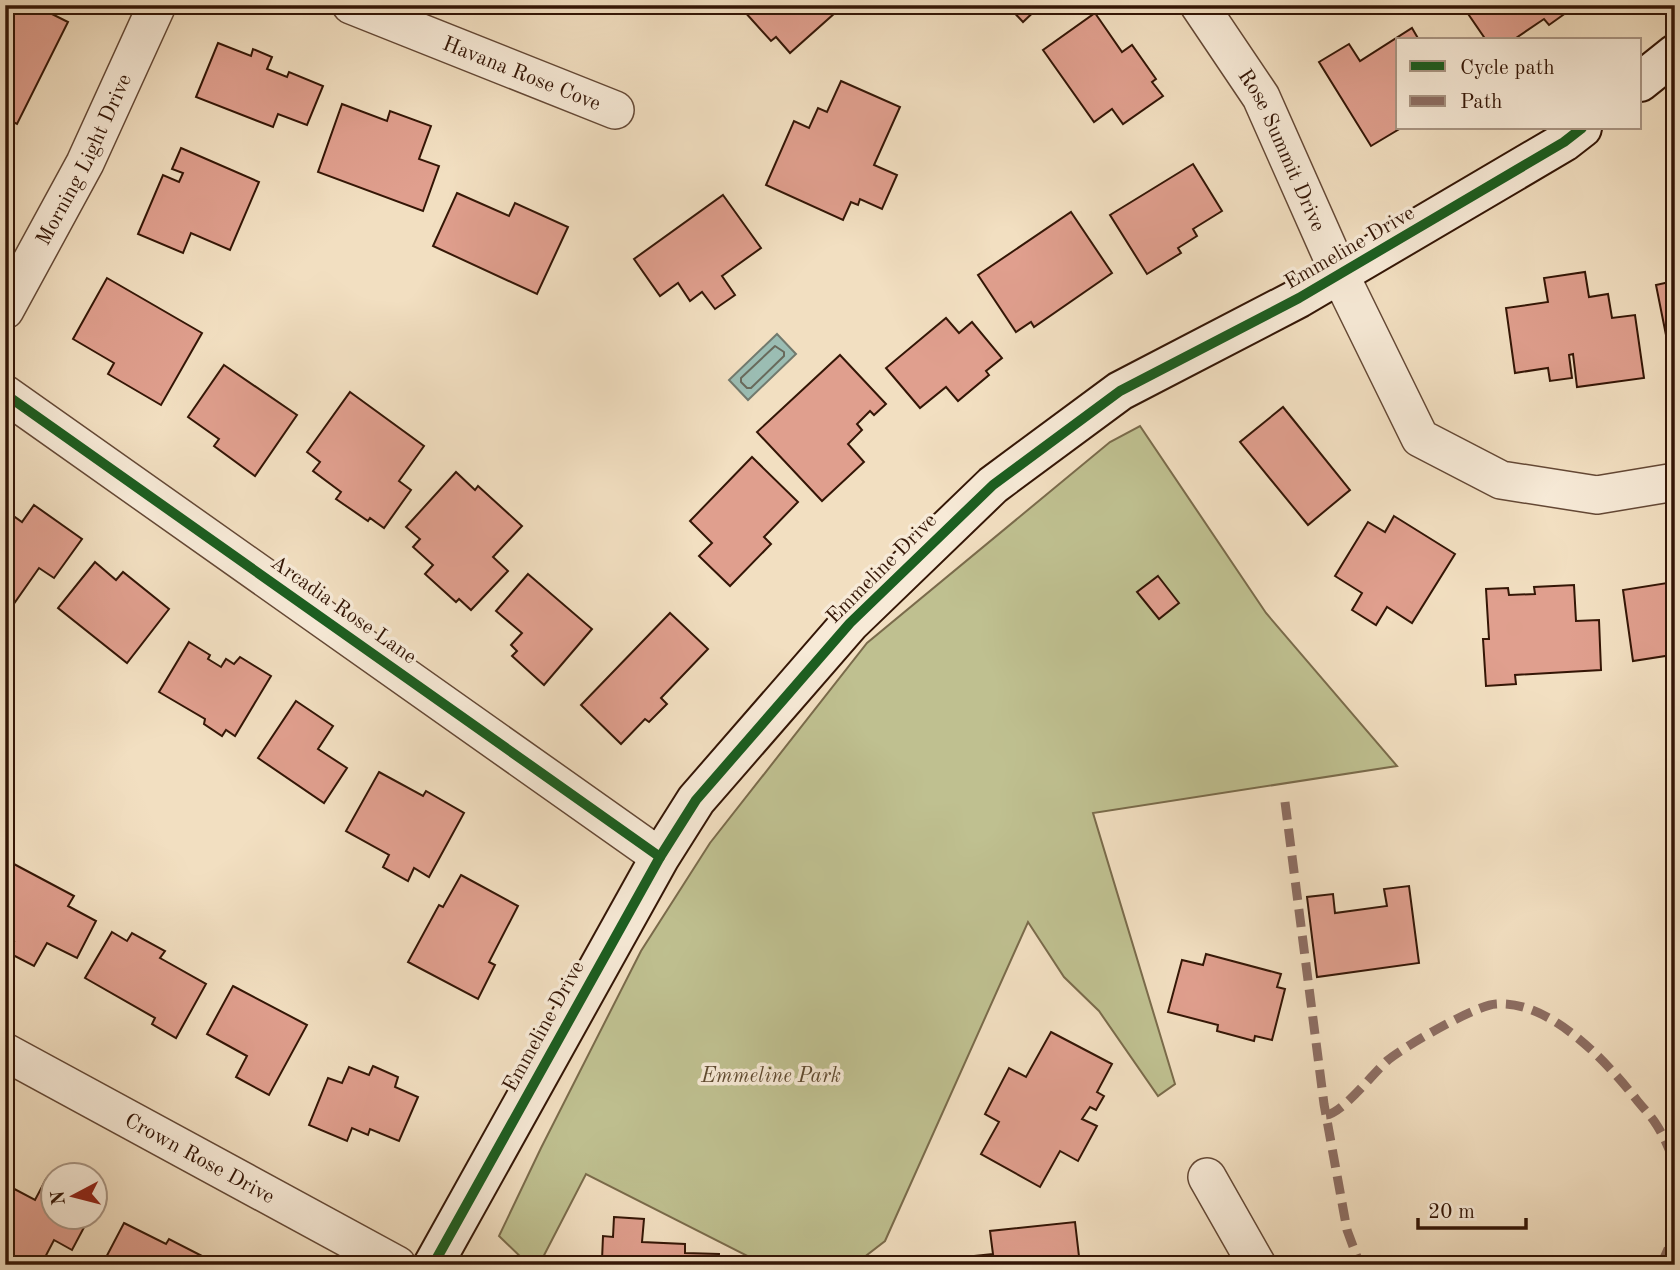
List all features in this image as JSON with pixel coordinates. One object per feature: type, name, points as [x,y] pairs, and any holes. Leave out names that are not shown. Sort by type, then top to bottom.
[{"type":"street","name":"Morning Light Drive","points":[[5,310],[85,163],[157,5]]},
{"type":"street","name":"Havana Rose Cove","points":[[351,5],[615,110]]},
{"type":"street","name":"Rose Summit Drive","points":[[1199,5],[1261,97],[1340,275],[1420,438],[1501,480],[1597,495],[1675,482]]},
{"type":"street","points":[[1642,80],[1675,54]]},
{"type":"street","name":"Emmeline Drive","points":[[433,1265],[660,857],[696,800],[850,623],[993,485],[1120,391],[1340,275],[1564,142],[1579,130]]},
{"type":"street","name":"Arcadia Rose Lane","points":[[5,394],[660,857]]},
{"type":"street","name":"Crown Rose Drive","points":[[5,1052],[397,1265]]},
{"type":"street","points":[[1207,1177],[1257,1265]]},
{"type":"green space","name":"Emmeline Park","points":[[1140,426],[1266,613],[1397,766],[1093,813],[1175,1084],[1158,1096],[1099,1011],[1064,977],[1028,922],[885,1241],[854,1265],[765,1265],[586,1174],[539,1265],[529,1265],[499,1236],[641,951],[710,843],[867,643],[1110,442]]},
{"type":"water","points":[[777,334],[796,354],[748,400],[729,380]]},
{"type":"building","points":[[5,5],[34,5],[68,22],[17,124],[5,118]]},
{"type":"building","points":[[751,5],[831,5],[836,12],[790,53],[776,37],[771,41],[744,11]]},
{"type":"building","points":[[1007,5],[1041,5],[1023,22]]},
{"type":"building","points":[[1291,5],[1308,5],[1297,13]]},
{"type":"building","points":[[1462,5],[1577,5],[1549,25],[1544,19],[1516,38],[1485,38]]},
{"type":"building","points":[[1095,13],[1122,52],[1132,45],[1156,79],[1152,82],[1163,96],[1123,124],[1112,109],[1094,122],[1043,50]]},
{"type":"building","points":[[1412,28],[1418,38],[1396,38]]},
{"type":"building","points":[[1396,38],[1398,130],[1371,146],[1319,62],[1349,44],[1360,61]]},
{"type":"building","points":[[218,43],[251,56],[253,49],[272,57],[267,69],[287,77],[289,72],[323,86],[307,125],[278,114],[273,127],[196,97]]},
{"type":"building","points":[[841,81],[900,107],[874,165],[897,175],[882,209],[860,199],[858,205],[851,202],[843,220],[766,185],[794,121],[809,128],[818,108],[827,112]]},
{"type":"building","points":[[342,104],[387,121],[390,111],[431,126],[419,159],[439,166],[423,211],[318,172]]},
{"type":"building","points":[[181,148],[259,182],[230,250],[191,233],[183,253],[138,234],[163,175],[179,182],[183,173],[172,169]]},
{"type":"building","points":[[1193,164],[1222,211],[1193,229],[1197,236],[1178,248],[1181,253],[1147,274],[1110,215]]},
{"type":"building","points":[[457,193],[509,216],[515,203],[568,227],[537,294],[433,246]]},
{"type":"building","points":[[723,195],[761,248],[722,276],[735,295],[715,309],[702,292],[690,301],[678,283],[660,296],[634,259]]},
{"type":"building","points":[[1071,212],[1112,273],[1034,327],[1031,322],[1016,332],[978,275]]},
{"type":"building","points":[[1675,255],[1675,360],[1671,360],[1656,285],[1674,281],[1669,257]]},
{"type":"building","points":[[1585,272],[1589,297],[1608,294],[1612,318],[1635,315],[1644,378],[1577,387],[1573,354],[1569,355],[1572,378],[1550,381],[1548,368],[1515,373],[1506,308],[1548,302],[1544,278]]},
{"type":"building","points":[[107,278],[202,333],[161,405],[108,374],[114,363],[73,339]]},
{"type":"building","points":[[946,318],[959,333],[972,322],[1002,358],[986,371],[989,375],[958,401],[946,387],[920,408],[886,368]]},
{"type":"building","points":[[840,355],[886,404],[874,415],[870,411],[857,424],[862,430],[848,444],[864,462],[822,501],[757,432]]},
{"type":"building","points":[[224,365],[297,415],[255,476],[214,446],[219,439],[188,417]]},
{"type":"building","points":[[350,392],[424,446],[399,481],[411,490],[384,528],[370,518],[368,521],[336,499],[341,492],[313,471],[320,462],[307,452]]},
{"type":"building","points":[[1283,407],[1350,490],[1308,525],[1240,442]]},
{"type":"building","points":[[752,457],[798,502],[764,537],[771,544],[730,586],[699,556],[712,543],[690,521]]},
{"type":"building","points":[[456,472],[475,490],[478,486],[522,526],[493,557],[508,571],[471,610],[459,599],[456,602],[425,574],[433,565],[413,547],[420,539],[406,527]]},
{"type":"building","points":[[34,505],[82,539],[54,578],[39,568],[13,605],[5,599],[5,510],[22,522]]},
{"type":"building","points":[[1394,516],[1455,554],[1412,623],[1387,607],[1376,625],[1352,610],[1362,593],[1335,576],[1368,522],[1385,532]]},
{"type":"building","points":[[95,562],[116,580],[123,572],[169,609],[127,663],[58,608]]},
{"type":"building","points":[[1675,571],[1675,673],[1672,655],[1633,661],[1623,590],[1674,582]]},
{"type":"building","points":[[528,574],[592,629],[544,685],[512,656],[517,651],[511,645],[522,633],[496,611]]},
{"type":"building","points":[[1158,576],[1179,603],[1159,619],[1137,592]]},
{"type":"building","points":[[1574,585],[1576,621],[1599,620],[1601,670],[1515,675],[1516,684],[1486,686],[1483,639],[1489,639],[1486,589],[1508,588],[1509,595],[1535,594],[1534,587]]},
{"type":"building","points":[[670,613],[708,649],[661,698],[667,704],[649,722],[645,719],[621,744],[581,705]]},
{"type":"building","points":[[189,642],[210,655],[208,659],[221,667],[226,659],[234,664],[240,657],[271,676],[235,736],[226,730],[222,736],[204,724],[205,719],[159,692]]},
{"type":"building","points":[[296,701],[333,726],[318,749],[347,768],[324,803],[258,758]]},
{"type":"building","points":[[379,772],[423,796],[426,791],[464,813],[429,877],[414,868],[408,881],[383,867],[389,855],[346,831]]},
{"type":"building","points":[[12,863],[74,896],[68,906],[96,921],[77,958],[47,943],[34,966],[9,953],[14,942],[5,938],[5,877]]},
{"type":"building","points":[[461,875],[518,906],[489,962],[495,965],[478,999],[408,962],[439,905],[443,907]]},
{"type":"building","points":[[1409,886],[1419,963],[1317,977],[1307,897],[1333,894],[1335,913],[1387,906],[1384,889]]},
{"type":"building","points":[[112,932],[127,941],[132,933],[165,951],[160,958],[206,984],[176,1038],[152,1024],[155,1018],[85,978]]},
{"type":"building","points":[[1206,954],[1281,974],[1277,987],[1285,989],[1272,1040],[1255,1036],[1254,1041],[1217,1031],[1218,1025],[1168,1012],[1182,960],[1203,965]]},
{"type":"building","points":[[233,986],[307,1025],[269,1095],[236,1077],[247,1056],[207,1034]]},
{"type":"building","points":[[1051,1032],[1112,1064],[1097,1092],[1104,1096],[1096,1110],[1090,1107],[1082,1119],[1097,1126],[1078,1161],[1060,1151],[1040,1187],[981,1154],[999,1122],[985,1114],[1009,1068],[1026,1077]]},
{"type":"building","points":[[373,1066],[398,1077],[395,1087],[418,1097],[399,1141],[370,1129],[368,1135],[352,1128],[347,1141],[309,1125],[328,1078],[342,1083],[349,1067],[369,1075]]},
{"type":"building","points":[[5,1184],[35,1200],[38,1194],[38,1232],[82,1232],[72,1250],[54,1240],[41,1265],[21,1265],[5,1256]]},
{"type":"building","points":[[614,1217],[644,1219],[642,1242],[685,1244],[685,1253],[719,1254],[718,1265],[612,1265],[612,1261],[602,1260],[603,1236],[613,1237]]},
{"type":"building","points":[[1075,1222],[1080,1265],[976,1265],[975,1256],[993,1254],[990,1231]]},
{"type":"building","points":[[124,1223],[166,1244],[169,1239],[204,1257],[200,1265],[102,1265]]},
{"type":"marked path","points":[[1285,802],[1324,1104],[1347,1230],[1360,1265]]},
{"type":"marked path","points":[[1326,1115],[1333,1113],[1349,1100],[1388,1060],[1424,1036],[1486,1006],[1516,1005],[1556,1022],[1593,1051],[1654,1121],[1675,1163]]},
{"type":"marked path","points":[[1661,1265],[1675,1233]]},
{"type":"cycle path","points":[[433,1265],[660,857],[696,800],[850,623],[993,485],[1120,391],[1299,298],[1564,142],[1579,130]]},
{"type":"cycle path","points":[[5,394],[660,857]]}]
